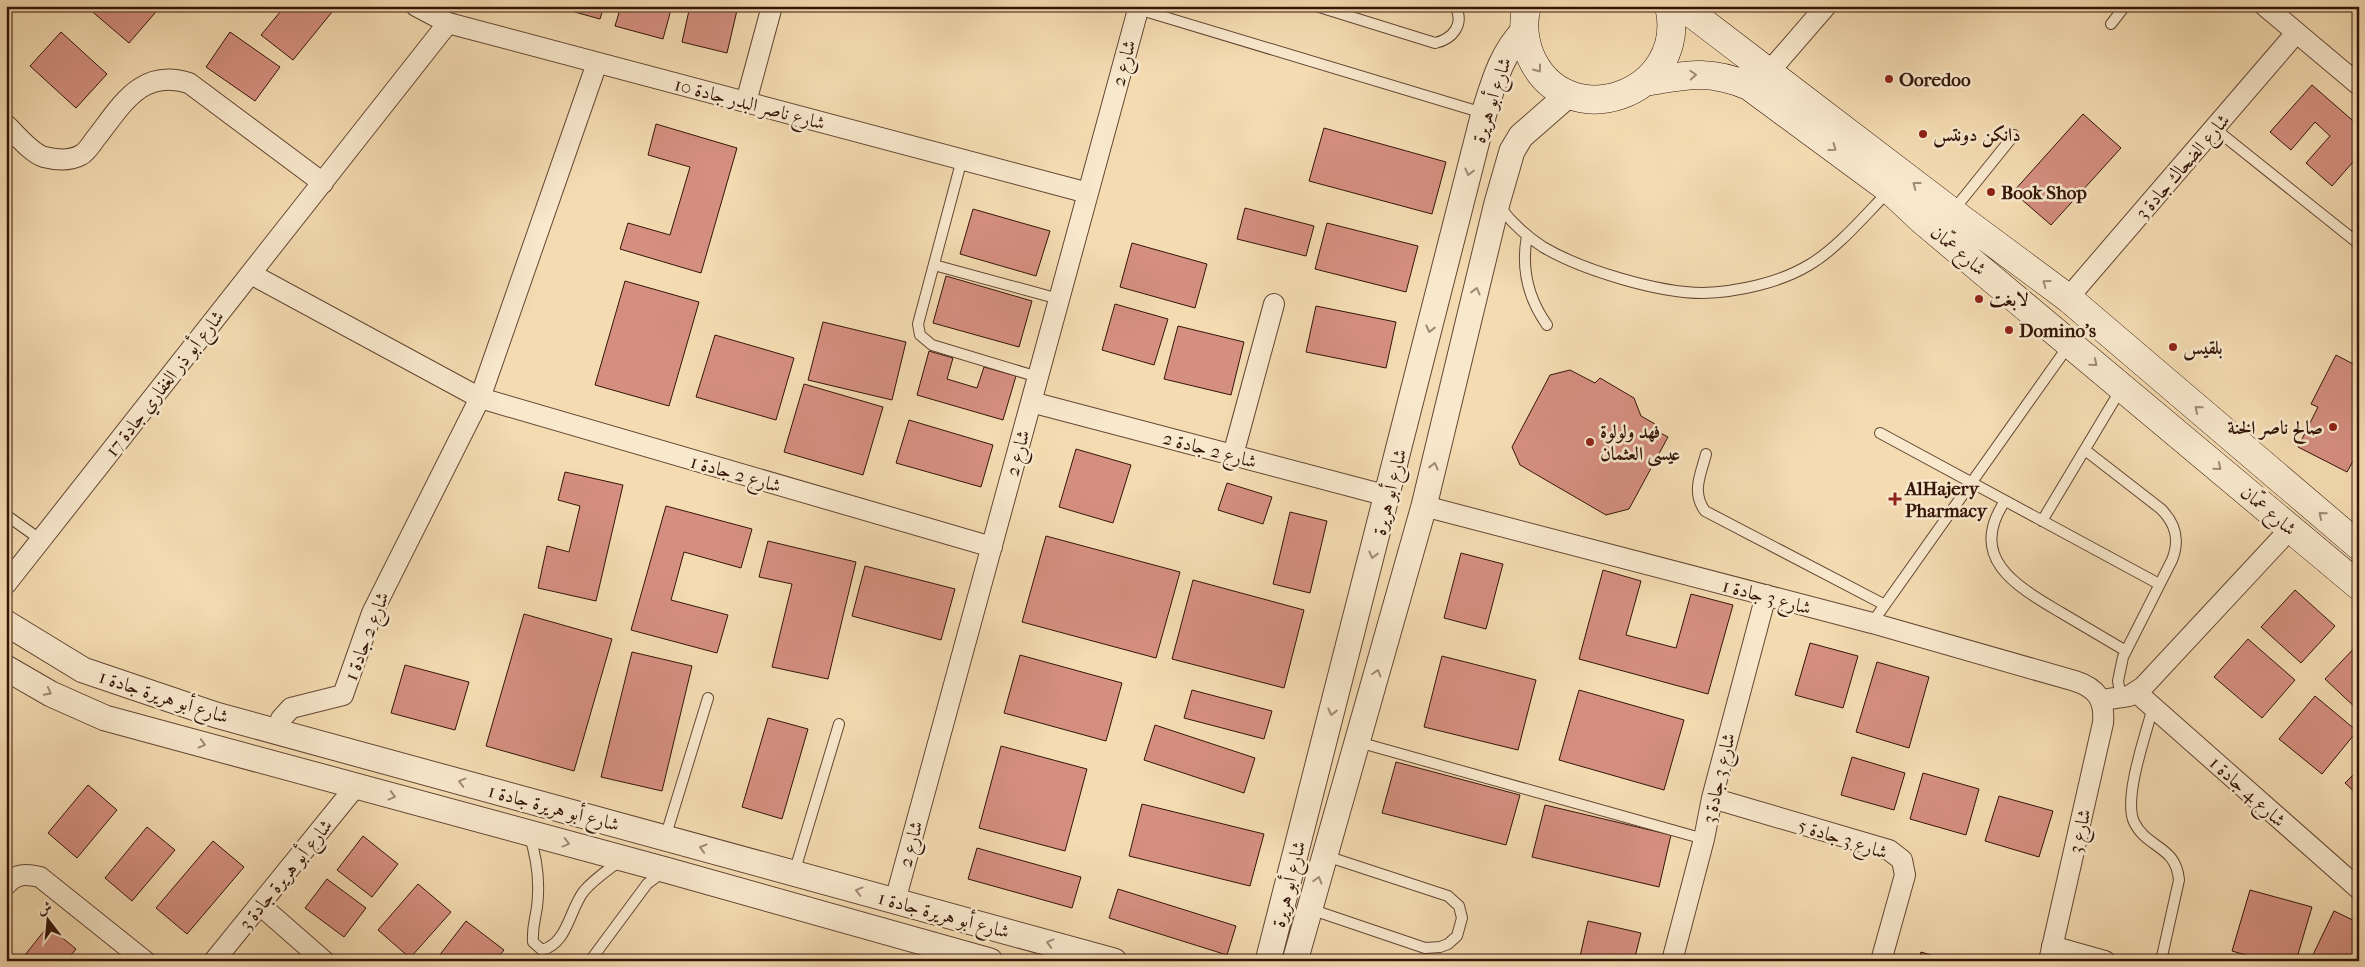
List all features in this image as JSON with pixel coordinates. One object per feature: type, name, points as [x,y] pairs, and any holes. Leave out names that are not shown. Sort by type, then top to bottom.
[{"type":"main road","points":[[1525,18],[1530,54],[1543,75],[1555,86],[1569,94],[1585,98],[1609,98],[1632,91],[1657,70],[1671,41],[1670,6]]},
{"type":"main road","name":"شارع عمّان","points":[[1682,6],[1768,73],[2068,298],[2356,538]]},
{"type":"main road","name":"شارع عمّان","points":[[1645,82],[1694,74],[1727,77],[1749,86],[1890,190],[2359,586]]},
{"type":"street","name":"شارع ناصر البدر جادة 10","points":[[416,6],[448,23],[1088,193]]},
{"type":"street","points":[[746,102],[772,6]]},
{"type":"street","points":[[1768,73],[1826,6]]},
{"type":"street","points":[[2266,6],[2359,85]]},
{"type":"street","name":"شارع 2","points":[[895,901],[1138,8]]},
{"type":"street","name":"شارع أبو هريرة","points":[[1266,955],[1388,496],[1484,113],[1497,70],[1525,18]]},
{"type":"street","name":"شارع أبو ذر الغفاري جادة 17","points":[[6,584],[448,23]]},
{"type":"street","name":"شارع الضحاك جادة 3","points":[[2068,298],[2296,32]]},
{"type":"street","name":"شارع 2 جادة 1","points":[[279,732],[280,719],[291,708],[344,694],[372,613],[480,398],[597,63]]},
{"type":"street","points":[[6,126],[43,157],[66,160],[83,154],[131,94],[141,86],[158,80],[173,78],[189,83],[323,183]]},
{"type":"street","name":"شارع أبو هريرة","points":[[1295,961],[1424,506],[1497,203],[1512,151],[1521,136],[1569,94]]},
{"type":"street","name":"شارع 2 جادة 1","points":[[251,274],[480,398],[992,547]]},
{"type":"street","points":[[1233,454],[1274,304]]},
{"type":"street","name":"شارع 2 جادة 2","points":[[1031,402],[1388,496]]},
{"type":"street","name":"شارع 3 جادة 1","points":[[1424,506],[1872,623],[2075,681],[2120,697]]},
{"type":"street","points":[[2120,697],[2149,682],[2291,528]]},
{"type":"street","name":"شارع 3 جادة 3","points":[[1672,961],[1704,840],[1712,798],[1766,595]]},
{"type":"street","name":"شارع أبو هريرة جادة 1","points":[[6,623],[83,670],[216,715],[1114,961]]},
{"type":"street","name":"شارع أبو هريرة جادة 1","points":[[6,668],[51,694],[105,718],[624,858],[931,949],[990,961]]},
{"type":"street","name":"شارع 4 جادة 1","points":[[2120,697],[2154,707],[2359,889]]},
{"type":"street","name":"شارع 3","points":[[2051,954],[2103,723],[2120,697]]},
{"type":"street","name":"شارع أبو هريرة جادة 3","points":[[214,961],[356,786]]},
{"type":"street","name":"شارع 3 جادة 5","points":[[1712,798],[1889,850],[1902,860],[1905,875],[1881,961]]},
{"type":"street","points":[[6,885],[12,877],[24,874],[40,877],[145,961]]},
{"type":"street","points":[[260,905],[324,961]]},
{"type":"street","points":[[2051,954],[2105,961]]},
{"type":"lane","points":[[1316,6],[1435,43],[1451,36],[1456,29],[1459,20],[1455,6]]},
{"type":"lane","points":[[2111,24],[2125,6]]},
{"type":"lane","points":[[1138,8],[1484,113]]},
{"type":"lane","points":[[2214,128],[2359,244]]},
{"type":"lane","points":[[1952,212],[2014,135]]},
{"type":"lane","points":[[962,160],[918,324],[923,339],[932,345],[1038,377]]},
{"type":"lane","points":[[1497,203],[1527,236],[1562,256],[1621,279],[1668,289],[1702,292],[1728,290],[1773,280],[1808,265],[1823,255],[1890,190]]},
{"type":"lane","points":[[1527,236],[1525,259],[1527,282],[1534,305],[1547,325]]},
{"type":"lane","points":[[934,265],[1059,299]]},
{"type":"lane","points":[[1872,623],[2070,343]]},
{"type":"lane","points":[[2042,521],[2122,387]]},
{"type":"lane","points":[[1880,434],[2160,584]]},
{"type":"lane","points":[[2085,450],[2161,509],[2173,524],[2176,532],[2175,551],[2119,669],[2120,697]]},
{"type":"lane","points":[[1706,454],[1697,492],[1698,499],[1705,511],[1885,605]]},
{"type":"lane","points":[[2005,501],[1994,519],[1992,539],[1996,559],[2007,577],[2023,590],[2126,651]]},
{"type":"lane","points":[[6,515],[41,540]]},
{"type":"lane","points":[[665,838],[708,698]]},
{"type":"lane","points":[[2154,707],[2130,804],[2134,822],[2140,830],[2166,851],[2178,870],[2178,885],[2161,961]]},
{"type":"lane","points":[[794,874],[838,724]]},
{"type":"lane","points":[[1358,742],[1704,840]]},
{"type":"lane","points":[[529,833],[536,854],[538,886],[537,909],[532,927],[533,942],[542,950],[552,947],[560,939],[583,892],[600,875],[624,858]]},
{"type":"lane","points":[[1310,908],[1425,948],[1448,944],[1457,936],[1462,918],[1461,910],[1448,896],[1325,856]]},
{"type":"lane","points":[[590,961],[647,884],[666,870]]},
{"type":"building","points":[[89,6],[161,6],[129,43],[88,8]]},
{"type":"building","points":[[285,6],[325,6],[332,12],[293,60],[261,35]]},
{"type":"building","points":[[553,6],[604,6],[600,19]]},
{"type":"building","points":[[621,6],[672,6],[663,39],[615,26]]},
{"type":"building","points":[[690,6],[738,6],[727,53],[682,42]]},
{"type":"building","points":[[61,32],[107,74],[76,108],[30,66]]},
{"type":"building","points":[[230,32],[280,67],[255,101],[206,67]]},
{"type":"building","points":[[2312,85],[2359,126],[2359,155],[2332,186],[2306,163],[2330,136],[2315,122],[2291,150],[2270,132]]},
{"type":"building","points":[[2083,114],[2121,148],[2051,225],[2013,192]]},
{"type":"building","points":[[656,124],[737,148],[701,273],[620,249],[628,223],[670,235],[690,167],[648,155]]},
{"type":"building","points":[[1324,128],[1446,162],[1432,214],[1309,181]]},
{"type":"building","points":[[2359,202],[2359,212],[2354,208]]},
{"type":"building","points":[[1245,208],[1314,226],[1306,256],[1237,239]]},
{"type":"building","points":[[973,209],[1050,231],[1036,276],[960,254]]},
{"type":"building","points":[[1327,223],[1418,246],[1406,292],[1315,269]]},
{"type":"building","points":[[1132,243],[1207,264],[1195,308],[1120,287]]},
{"type":"building","points":[[946,276],[1032,301],[1019,347],[933,323]]},
{"type":"building","points":[[625,281],[699,302],[669,406],[595,385]]},
{"type":"building","points":[[1115,304],[1168,319],[1154,365],[1102,350]]},
{"type":"building","points":[[1316,306],[1396,322],[1386,368],[1306,352]]},
{"type":"building","points":[[823,322],[906,342],[892,400],[808,380]]},
{"type":"building","points":[[1178,326],[1244,342],[1231,395],[1164,379]]},
{"type":"building","points":[[715,335],[794,358],[776,420],[696,397]]},
{"type":"building","points":[[929,351],[953,358],[947,379],[977,388],[984,367],[1016,376],[1003,420],[917,395]]},
{"type":"building","name":"صالح ناصر الخنة","points":[[2336,355],[2359,367],[2359,450],[2347,472],[2298,447],[2318,407],[2311,404]]},
{"type":"building","name":"فهد ولولوة عيسى العثمان","points":[[1570,370],[1595,383],[1600,378],[1634,398],[1641,416],[1655,424],[1653,429],[1668,437],[1629,509],[1606,515],[1520,465],[1512,447],[1550,375]]},
{"type":"building","points":[[804,384],[883,407],[863,475],[784,452]]},
{"type":"building","points":[[909,420],[993,445],[981,487],[896,463]]},
{"type":"building","points":[[1076,449],[1131,465],[1113,523],[1059,507]]},
{"type":"building","points":[[565,472],[623,485],[596,601],[538,588],[547,546],[569,552],[580,506],[558,500]]},
{"type":"building","points":[[1227,483],[1272,497],[1263,524],[1218,510]]},
{"type":"building","points":[[666,506],[752,529],[741,568],[684,552],[671,600],[728,615],[717,653],[631,630]]},
{"type":"building","points":[[1290,512],[1327,521],[1310,593],[1273,584]]},
{"type":"building","points":[[1046,536],[1180,572],[1156,658],[1022,622]]},
{"type":"building","points":[[768,541],[856,562],[828,679],[772,667],[792,584],[759,577]]},
{"type":"building","points":[[1461,553],[1503,564],[1486,629],[1444,618]]},
{"type":"building","points":[[865,566],[955,589],[941,640],[852,616]]},
{"type":"building","points":[[1603,570],[1641,581],[1626,635],[1676,648],[1691,594],[1733,605],[1708,694],[1579,659]]},
{"type":"building","points":[[1193,580],[1304,610],[1284,688],[1172,659]]},
{"type":"building","points":[[2295,590],[2335,626],[2301,663],[2261,627]]},
{"type":"building","points":[[524,614],[612,639],[574,771],[486,746]]},
{"type":"building","points":[[2248,639],[2295,680],[2262,718],[2214,677]]},
{"type":"building","points":[[1810,643],[1858,656],[1843,708],[1795,695]]},
{"type":"building","points":[[2359,643],[2359,711],[2325,679]]},
{"type":"building","points":[[632,652],[692,666],[662,791],[601,777]]},
{"type":"building","points":[[1020,655],[1122,683],[1106,741],[1004,713]]},
{"type":"building","points":[[1442,656],[1536,680],[1518,750],[1424,727]]},
{"type":"building","points":[[1877,662],[1929,677],[1909,748],[1856,732]]},
{"type":"building","points":[[405,665],[469,682],[455,730],[391,713]]},
{"type":"building","points":[[1192,690],[1272,711],[1264,739],[1184,718]]},
{"type":"building","points":[[1579,690],[1684,720],[1664,790],[1559,760]]},
{"type":"building","points":[[2315,696],[2357,731],[2322,774],[2279,739]]},
{"type":"building","points":[[768,718],[808,729],[782,819],[742,807]]},
{"type":"building","points":[[1155,725],[1255,758],[1244,793],[1144,760]]},
{"type":"building","points":[[1001,746],[1087,769],[1065,851],[979,828]]},
{"type":"building","points":[[1852,757],[1905,773],[1894,810],[1841,795]]},
{"type":"building","points":[[1396,762],[1520,795],[1506,845],[1382,813]]},
{"type":"building","points":[[2359,769],[2359,796],[2345,783]]},
{"type":"building","points":[[1923,773],[1979,789],[1966,835],[1910,819]]},
{"type":"building","points":[[6,782],[12,787],[6,794]]},
{"type":"building","points":[[88,785],[117,810],[77,858],[48,833]]},
{"type":"building","points":[[1999,796],[2053,811],[2039,857],[1985,841]]},
{"type":"building","points":[[1142,804],[1264,834],[1250,886],[1129,856]]},
{"type":"building","points":[[1545,805],[1671,835],[1659,887],[1532,857]]},
{"type":"building","points":[[147,827],[175,850],[132,901],[105,878]]},
{"type":"building","points":[[363,836],[398,864],[372,897],[337,870]]},
{"type":"building","points":[[213,841],[244,867],[187,934],[156,908]]},
{"type":"building","points":[[977,848],[1081,877],[1072,908],[968,879]]},
{"type":"building","points":[[327,879],[366,908],[344,937],[305,908]]},
{"type":"building","points":[[418,884],[451,912],[410,958],[378,930]]},
{"type":"building","points":[[1118,889],[1236,926],[1227,955],[1109,918]]},
{"type":"building","points":[[2250,890],[2312,907],[2296,961],[2266,961],[2232,951]]},
{"type":"building","points":[[2334,911],[2359,923],[2359,961],[2310,961]]},
{"type":"building","points":[[466,921],[504,950],[495,961],[435,961]]},
{"type":"building","points":[[1588,921],[1641,933],[1634,961],[1579,961]]},
{"type":"building","points":[[48,926],[76,949],[66,961],[32,961],[25,955]]},
{"type":"building","points":[[1921,952],[1950,961],[1918,961]]},
{"type":"place","name":"Ooredoo","points":[[1889,79]]},
{"type":"place","name":"دانكن دونتس","points":[[1923,134]]},
{"type":"place","name":"Book Shop","points":[[1991,192]]},
{"type":"place","name":"لابغت","points":[[1979,299]]},
{"type":"place","name":"Domino's","points":[[2009,330]]},
{"type":"place","name":"بلقيس","points":[[2173,347]]},
{"type":"place","name":"صالح ناصر الخنة","points":[[2333,427]]},
{"type":"place","name":"فهد ولولوة عيسى العثمان","points":[[1590,442]]},
{"type":"place","name":"AlHajery Pharmacy","points":[[1895,499]]}]
